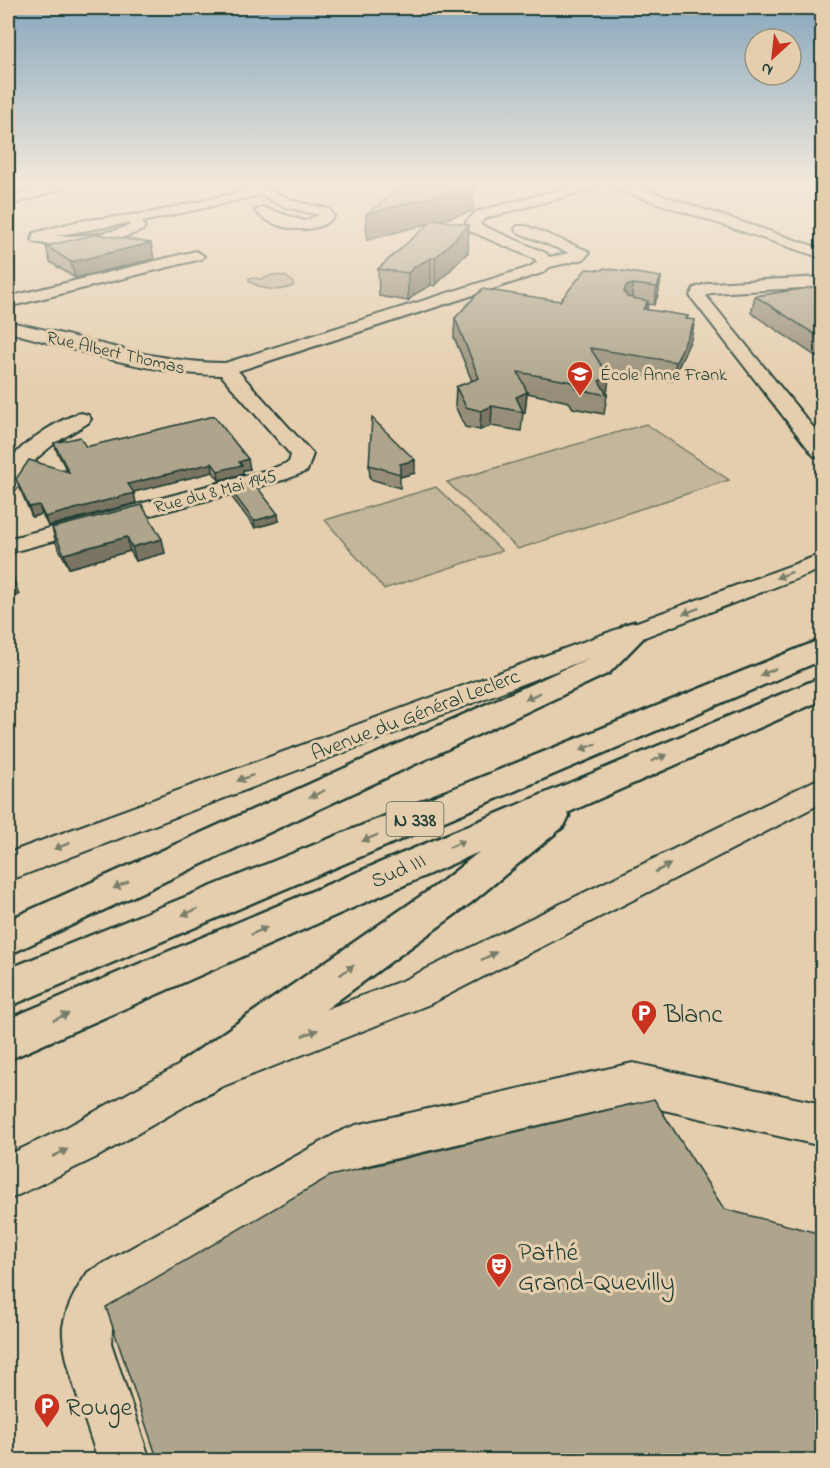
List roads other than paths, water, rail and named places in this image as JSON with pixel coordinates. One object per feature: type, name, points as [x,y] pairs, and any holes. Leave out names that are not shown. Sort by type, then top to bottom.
[{"type":"highway","points":[[8,938],[598,666],[634,632]]},
{"type":"highway","name":"Sud III","points":[[8,988],[822,649]]},
{"type":"highway","name":"Sud III","points":[[8,1040],[822,688]]},
{"type":"highway","points":[[197,1077],[458,891],[585,789]]},
{"type":"street","points":[[535,254],[541,256],[545,263]]},
{"type":"street","name":"Rue Albert Thomas","points":[[8,327],[156,363],[190,369],[226,369],[536,270],[545,263],[579,256],[581,254]]},
{"type":"street","points":[[8,302],[196,256]]},
{"type":"street","points":[[822,282],[710,288],[700,291],[698,296],[822,452]]},
{"type":"street","points":[[698,320],[720,323]]},
{"type":"street","name":"Rue du 8 Mai 1945","points":[[8,546],[279,474],[299,466],[302,454],[226,369]]},
{"type":"street","points":[[8,484],[15,468],[36,446],[81,419]]},
{"type":"street","name":"Avenue du Général Leclerc","points":[[8,867],[822,561]]},
{"type":"street","points":[[8,1178],[82,1142],[197,1077],[417,992],[822,789]]},
{"type":"street","points":[[124,1461],[87,1343],[86,1324],[92,1306],[105,1289],[356,1146],[633,1083],[822,1125]]},
{"type":"place","name":"École Anne Frank","points":[[580,397]]},
{"type":"place","name":"Blanc","points":[[644,1036]]},
{"type":"place","name":"Pathé Grand-Quevilly","points":[[499,1289]]},
{"type":"place","name":"Rouge","points":[[47,1429]]}]
